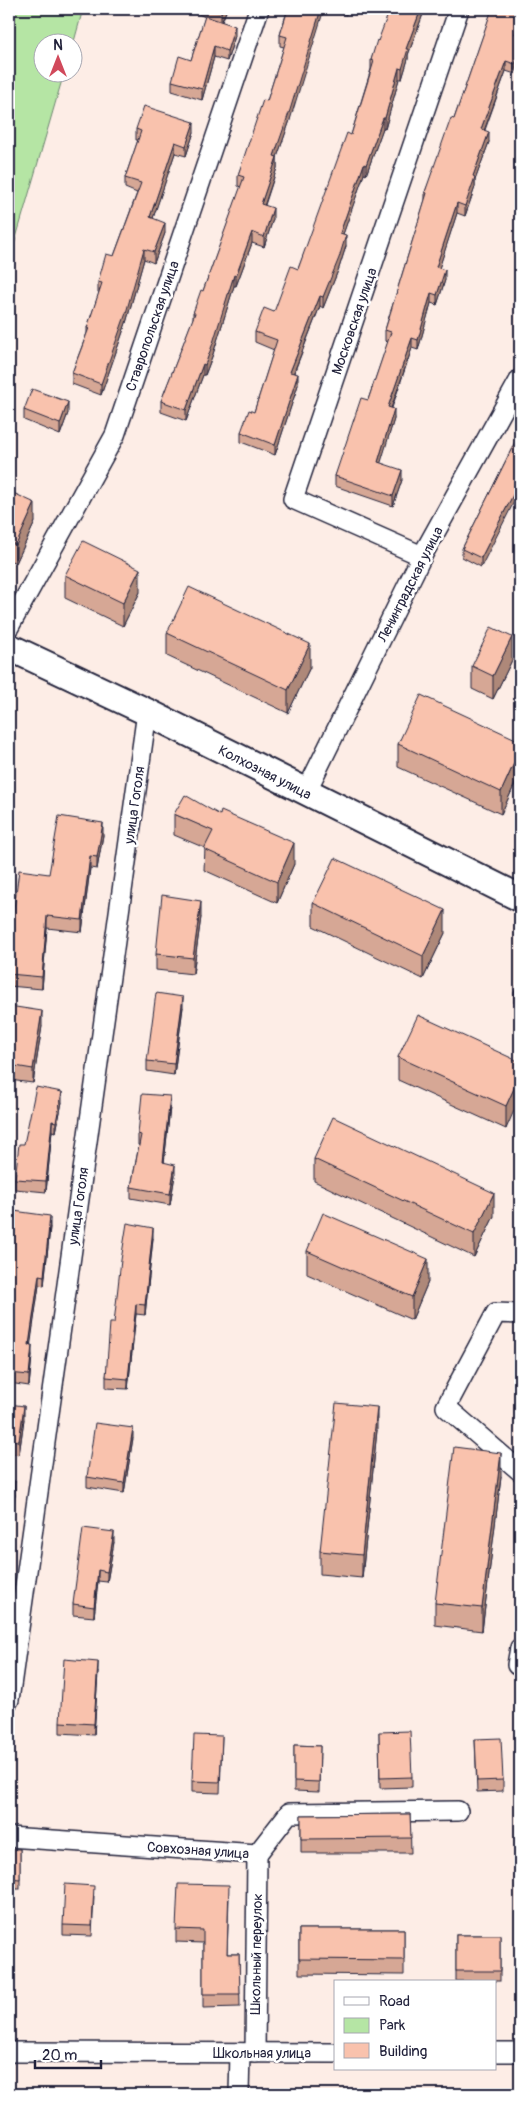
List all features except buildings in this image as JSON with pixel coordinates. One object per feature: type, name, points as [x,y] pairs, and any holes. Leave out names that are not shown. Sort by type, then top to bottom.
[{"type":"main road","name":"Колхозная улица","points":[[9,647],[147,712],[520,898]]},
{"type":"street","name":"Ставропольская улица","points":[[9,627],[115,435],[259,9]]},
{"type":"street","name":"Московская улица","points":[[422,556],[293,499],[459,9]]},
{"type":"street","name":"Ленинградская улица","points":[[306,792],[422,556],[520,380]]},
{"type":"street","name":"улица Гоголя","points":[[9,1700],[147,712]]},
{"type":"street","points":[[520,1314],[496,1314],[446,1407],[520,1471]]},
{"type":"street","points":[[520,1648],[517,1665],[520,1666]]},
{"type":"street","name":"Совхозная улица","points":[[9,1837],[257,1854],[289,1813],[458,1811]]},
{"type":"street","name":"Школьный переулок","points":[[239,2094],[247,2053],[257,1854]]},
{"type":"street","name":"Школьная улица","points":[[9,2052],[334,2053]]},
{"type":"street","points":[[496,2052],[520,2052]]},
{"type":"green space","points":[[9,9],[83,9],[77,32],[32,32],[32,82],[61,82],[9,262]]}]
